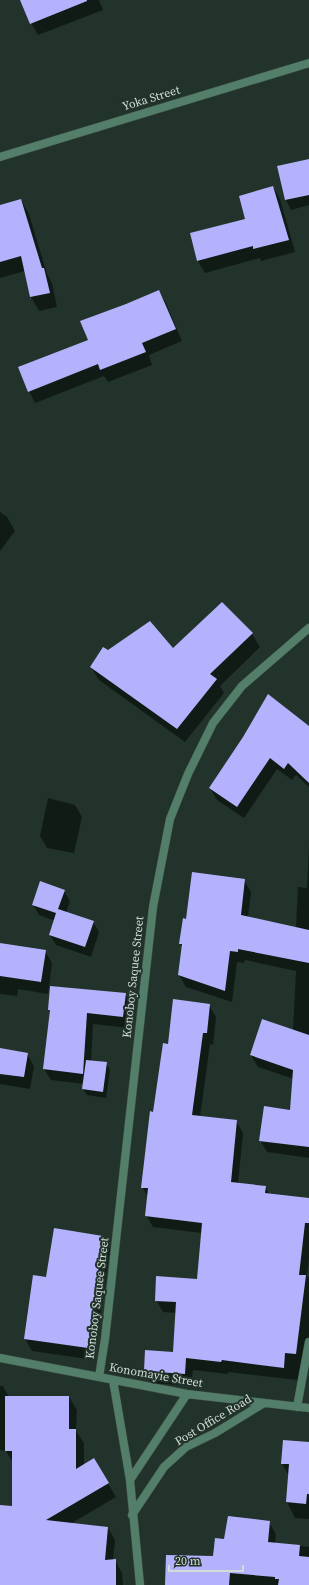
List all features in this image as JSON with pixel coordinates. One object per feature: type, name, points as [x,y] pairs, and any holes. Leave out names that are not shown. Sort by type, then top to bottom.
[{"type":"street","name":"Yoka Street","points":[[0,157],[309,63]]},
{"type":"street","name":"Konoboy Saquee Street","points":[[99,1377],[106,1331],[153,907],[170,818],[188,774],[213,724],[242,686],[309,628]]},
{"type":"street","points":[[297,1407],[309,1342]]},
{"type":"street","name":"Konomayie Street","points":[[0,1358],[187,1394],[309,1408]]},
{"type":"street","points":[[113,1380],[130,1480],[132,1515],[140,1585]]},
{"type":"street","name":"Post Office Road","points":[[130,1480],[187,1394]]},
{"type":"street","name":"Post Office Road","points":[[132,1515],[164,1467],[186,1447],[215,1433],[264,1403]]},
{"type":"building","points":[[20,0],[87,0],[87,1],[30,24]]},
{"type":"building","points":[[309,159],[309,195],[285,200],[277,166]]},
{"type":"building","points":[[273,186],[289,240],[253,249],[253,246],[197,261],[190,233],[245,219],[239,196]]},
{"type":"building","points":[[21,199],[42,268],[44,268],[50,293],[30,297],[21,256],[0,262],[0,205]]},
{"type":"building","points":[[159,290],[176,329],[142,343],[146,352],[100,370],[98,364],[28,392],[18,367],[88,340],[80,321]]},
{"type":"building","points":[[222,602],[253,633],[210,674],[217,679],[177,729],[90,667],[103,647],[108,650],[150,621],[173,648]]},
{"type":"building","points":[[268,694],[309,726],[309,783],[288,763],[284,769],[270,758],[237,807],[209,788],[243,737]]},
{"type":"building","points":[[192,872],[245,879],[241,915],[309,930],[309,963],[238,949],[238,952],[230,951],[225,991],[178,975],[182,944],[179,944],[183,918],[186,919]]},
{"type":"building","points":[[40,881],[65,890],[58,909],[94,921],[85,947],[49,935],[56,913],[32,905]]},
{"type":"building","points":[[0,943],[46,950],[41,982],[0,976]]},
{"type":"building","points":[[50,986],[126,993],[123,1017],[87,1013],[83,1074],[43,1069],[50,1010],[48,1010]]},
{"type":"building","points":[[173,999],[210,1004],[207,1033],[203,1033],[192,1115],[237,1120],[231,1182],[266,1186],[265,1193],[309,1198],[309,1223],[305,1223],[299,1275],[306,1275],[296,1354],[285,1353],[284,1368],[222,1360],[221,1362],[186,1358],[185,1374],[144,1371],[145,1350],[173,1352],[176,1302],[155,1301],[156,1276],[197,1279],[202,1223],[145,1216],[148,1188],[141,1188],[150,1111],[153,1112],[163,1043],[168,1044]]},
{"type":"building","points":[[262,1019],[309,1035],[309,1147],[259,1141],[264,1106],[290,1110],[293,1070],[250,1055]]},
{"type":"building","points":[[0,1048],[28,1053],[24,1077],[0,1074]]},
{"type":"building","points":[[86,1060],[107,1062],[103,1092],[82,1089]]},
{"type":"building","points":[[54,1228],[103,1236],[88,1348],[24,1339],[33,1275],[46,1277]]},
{"type":"building","points":[[5,1396],[69,1396],[69,1429],[76,1429],[76,1469],[94,1458],[109,1483],[46,1520],[108,1527],[105,1560],[116,1559],[116,1585],[0,1585],[0,1505],[12,1506],[12,1451],[5,1451]]},
{"type":"building","points":[[283,1440],[309,1442],[309,1494],[307,1494],[306,1504],[286,1502],[289,1464],[281,1464]]},
{"type":"building","points":[[228,1516],[270,1521],[268,1542],[300,1545],[299,1556],[309,1557],[309,1585],[278,1585],[279,1579],[275,1579],[275,1577],[230,1573],[229,1585],[165,1585],[166,1555],[213,1556],[215,1538],[224,1539]]}]
